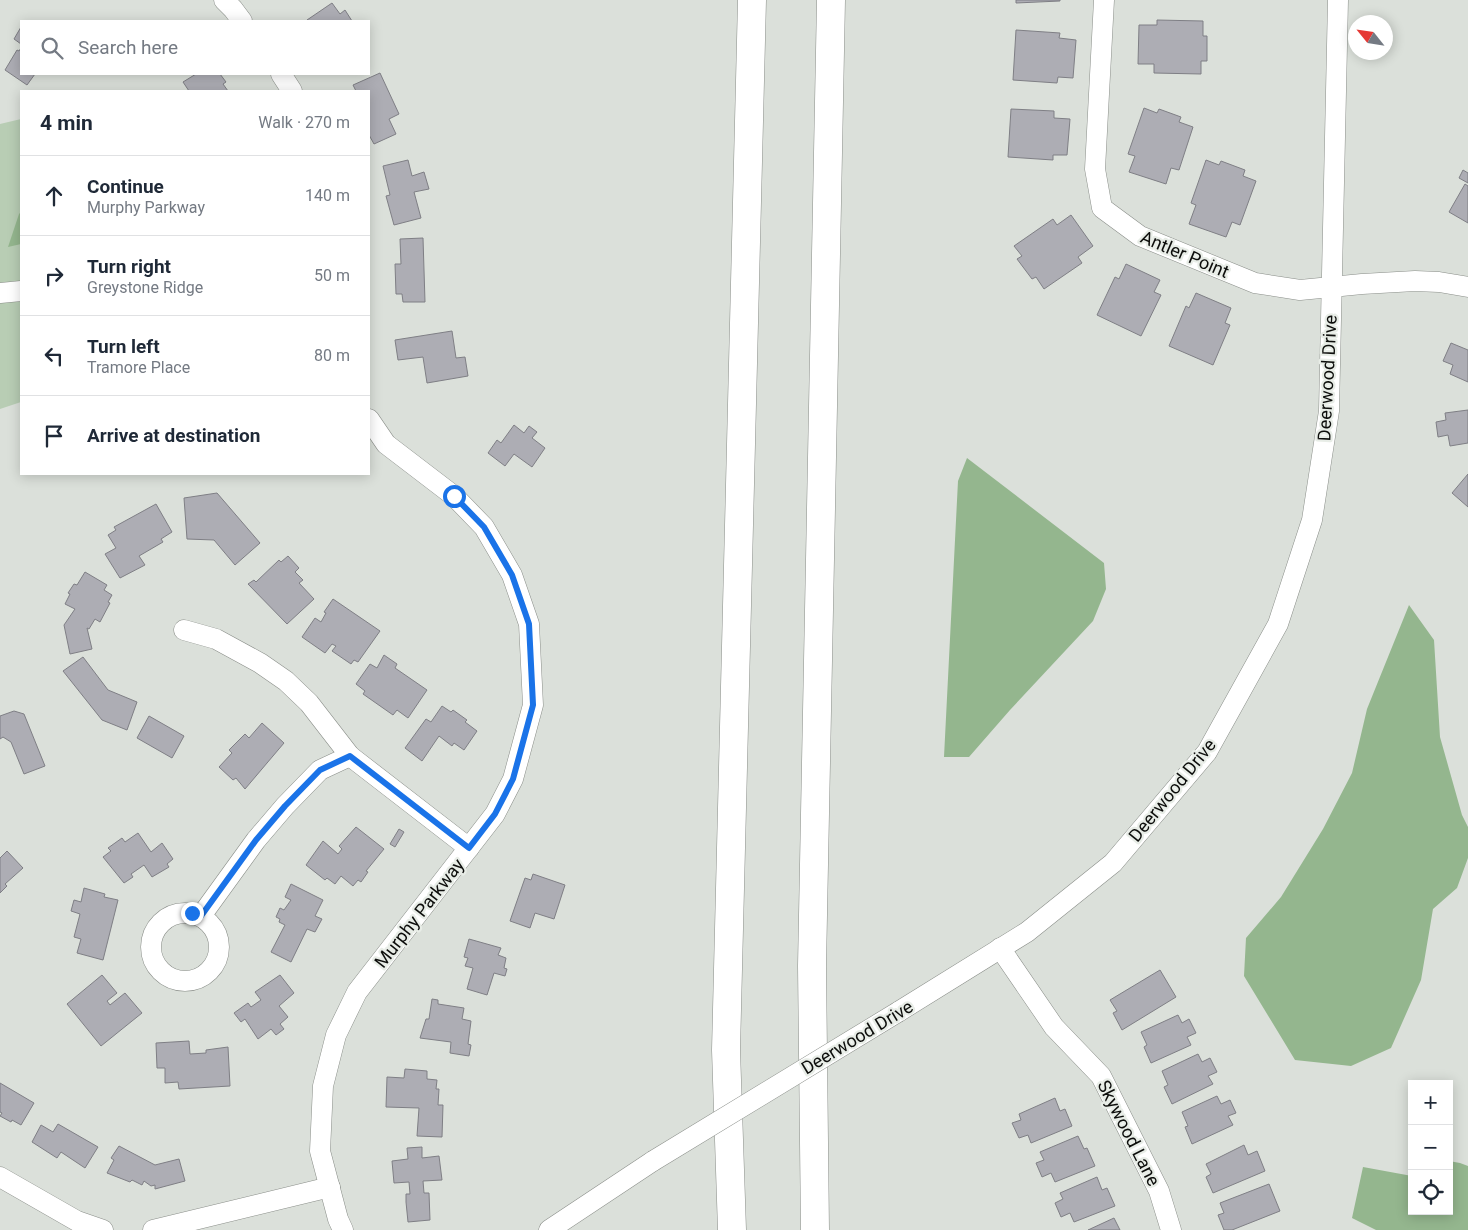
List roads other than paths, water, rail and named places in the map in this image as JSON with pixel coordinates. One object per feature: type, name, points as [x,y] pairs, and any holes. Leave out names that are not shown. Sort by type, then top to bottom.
[{"type":"highway","points":[[732,1230],[726,1050],[752,0]]},
{"type":"highway","points":[[815,1230],[812,966],[831,0]]},
{"type":"street","points":[[224,0],[241,20]]},
{"type":"street","name":"Antler Point","points":[[1104,0],[1095,169],[1102,208],[1140,236],[1255,284],[1300,290],[1415,281],[1439,282],[1468,287]]},
{"type":"street","name":"Deerwood Drive","points":[[549,1230],[652,1161],[1027,932],[1113,863],[1207,752],[1278,624],[1312,520],[1329,412],[1338,0]]},
{"type":"street","points":[[282,75],[291,90]]},
{"type":"street","points":[[0,293],[20,291]]},
{"type":"street","name":"Murphy Parkway","points":[[343,1230],[320,1151],[323,1086],[336,1035],[357,992],[495,814],[513,779],[533,705],[529,624],[512,575],[484,527],[454,496],[386,444],[370,420]]},
{"type":"street","points":[[184,630],[216,639],[260,663],[286,681],[309,703],[350,756],[469,848]]},
{"type":"street","points":[[201,916],[256,840],[285,806],[320,770],[350,756]]},
{"type":"street","name":"Skywood Lane","points":[[1000,948],[1054,1026],[1101,1076],[1159,1191],[1171,1230]]},
{"type":"street","points":[[0,1177],[77,1222],[103,1230]]},
{"type":"street","points":[[153,1230],[330,1187]]}]
